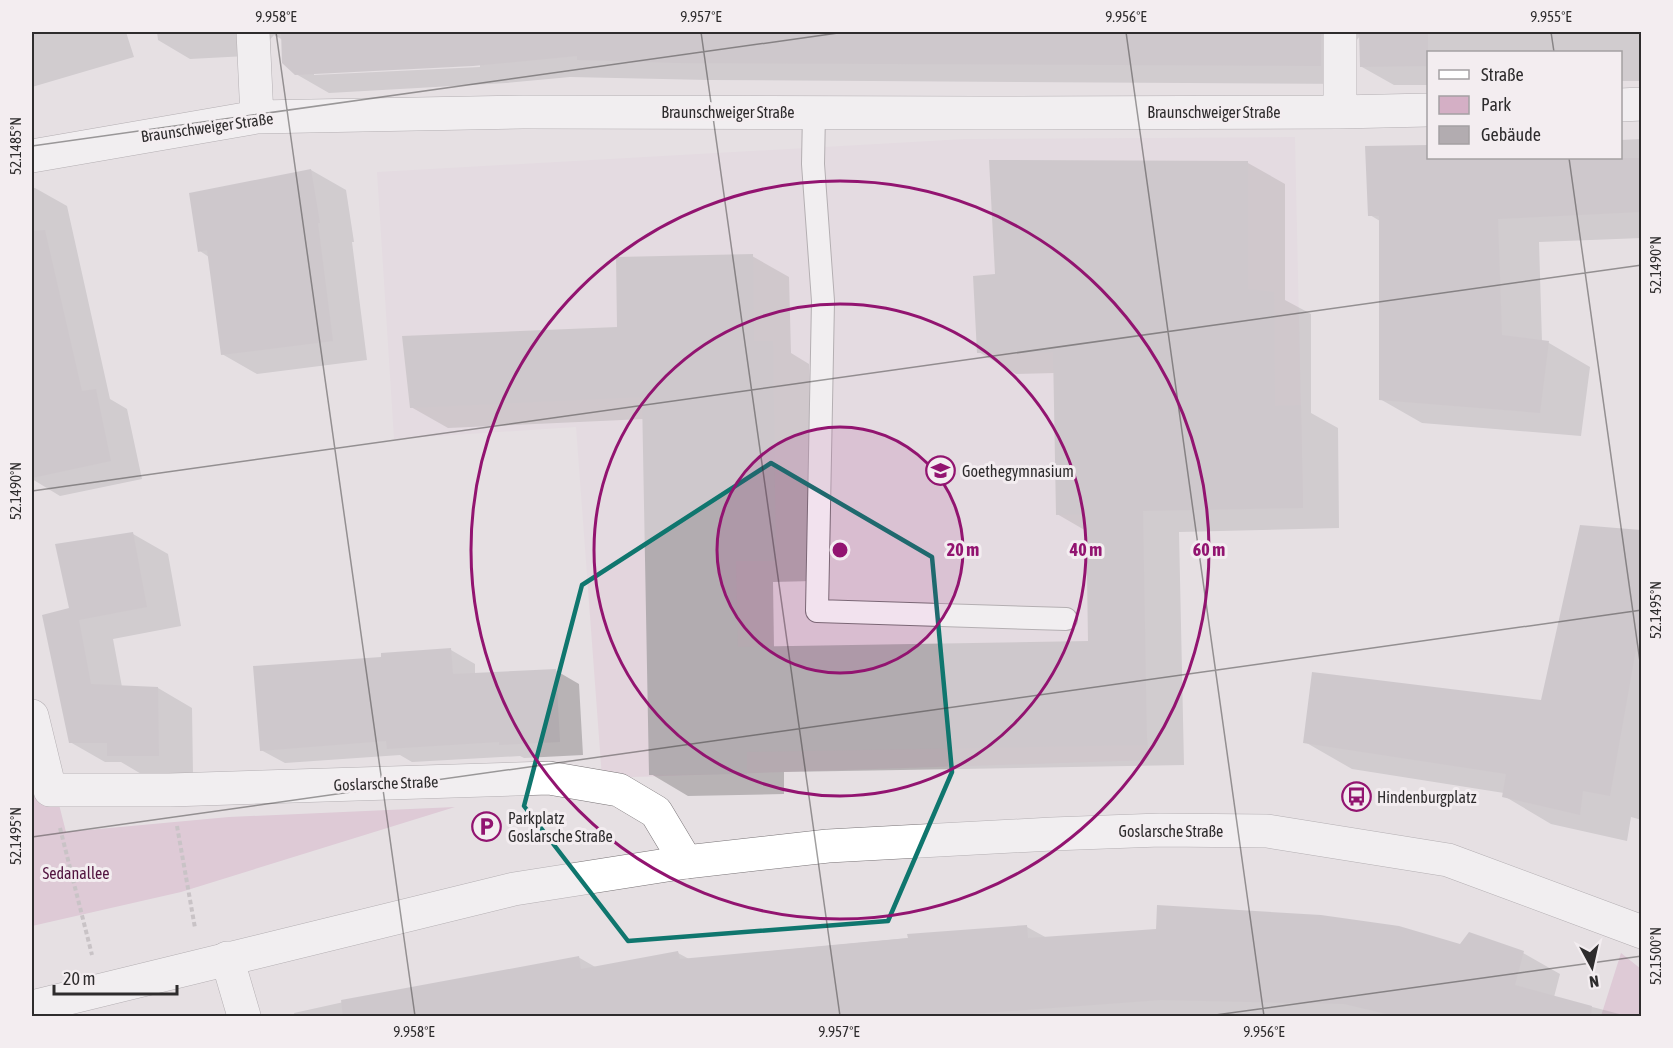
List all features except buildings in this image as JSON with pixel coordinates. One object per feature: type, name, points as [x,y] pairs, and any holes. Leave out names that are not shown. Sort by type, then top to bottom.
[{"type":"street","points":[[253,32],[257,117]]},
{"type":"street","points":[[1340,32],[1340,112]]},
{"type":"street","points":[[1622,105],[1641,104]]},
{"type":"street","name":"Braunschweiger Straße","points":[[32,156],[257,117],[522,112],[1427,110]]},
{"type":"street","points":[[32,716],[50,790]]},
{"type":"street","name":"Goslarsche Straße","points":[[50,790],[170,790],[549,778],[619,790],[656,812],[686,862]]},
{"type":"street","name":"Goslarsche Straße","points":[[32,1007],[514,889],[686,862],[828,846],[1017,836],[1161,830],[1267,831],[1448,860],[1641,932]]},
{"type":"street","points":[[214,961],[244,1017]]},
{"type":"lane","points":[[814,112],[813,164],[823,301],[817,611],[1066,619]]},
{"type":"path","points":[[50,790],[101,990]]},
{"type":"path","points":[[170,790],[214,961]]},
{"type":"highlighted area","points":[[771,463],[932,557],[952,772],[888,921],[628,941],[524,806],[582,585]]},
{"type":"shaded area","name":"Goethegymnasium","points":[[1295,137],[1303,508],[1126,504],[1149,760],[602,778],[576,427],[394,439],[377,172],[965,139]]},
{"type":"green space","name":"Sedanallee","points":[[32,698],[66,832],[229,817],[455,807],[181,892],[32,926]]},
{"type":"green space","points":[[1621,953],[1641,969],[1641,1016],[1601,1016]]},
{"type":"place","name":"Goethegymnasium","points":[[941,471]]},
{"type":"place","name":"Hindenburgplatz","points":[[1356,797]]},
{"type":"place","name":"Parkplatz Goslarsche Straße","points":[[487,827]]}]
